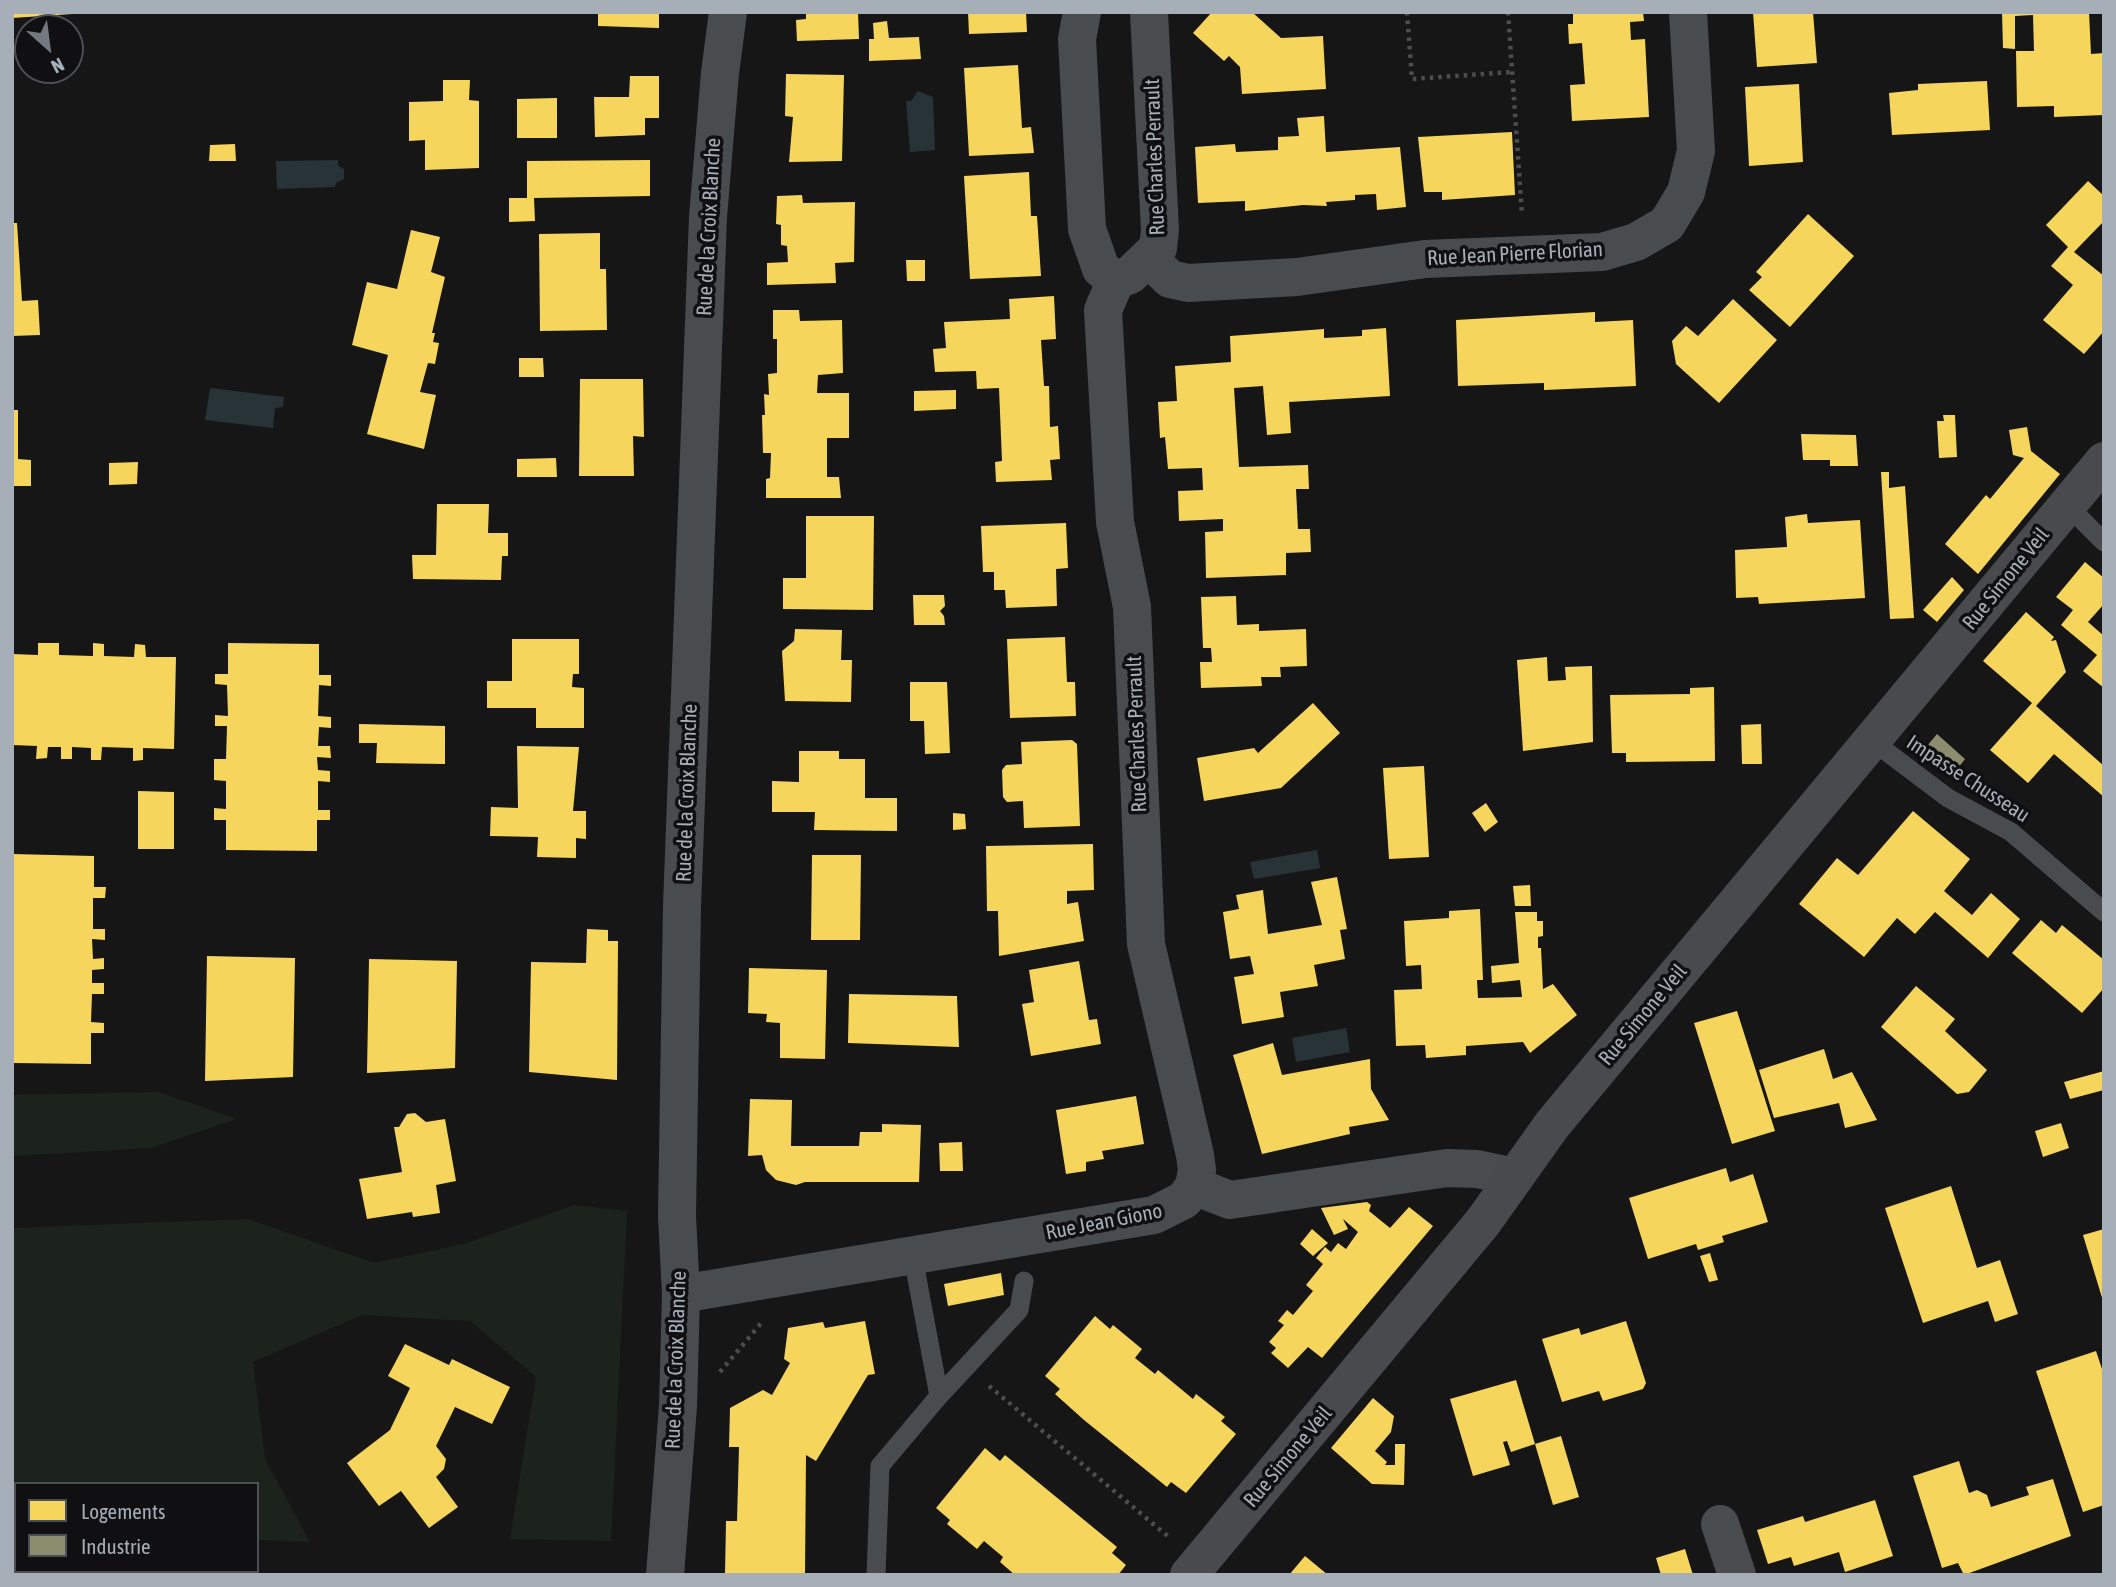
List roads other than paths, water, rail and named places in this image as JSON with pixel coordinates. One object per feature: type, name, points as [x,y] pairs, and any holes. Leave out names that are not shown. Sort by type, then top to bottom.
[{"type":"main road","name":"Rue Simone Veil","points":[[1189,1575],[1448,1266],[1552,1125],[2104,461]]},
{"type":"street","name":"Rue de la Croix Blanche","points":[[666,1575],[678,1406],[681,1294],[677,1216],[682,906],[700,424],[712,146],[729,12]]},
{"type":"street","points":[[1082,12],[1077,39],[1087,229],[1101,270],[1115,279]]},
{"type":"street","name":"Rue Charles Perrault","points":[[1149,12],[1160,230],[1158,248],[1149,260],[1130,275],[1115,279],[1103,310],[1115,522],[1132,607],[1146,944],[1195,1155],[1197,1170],[1194,1186]]},
{"type":"street","name":"Rue Jean Pierre Florian","points":[[1149,260],[1170,279],[1188,283],[1297,277],[1425,259],[1602,252],[1636,243],[1667,223],[1686,192],[1696,152],[1688,12]]},
{"type":"street","points":[[1194,1186],[1230,1200],[1447,1168],[1477,1169],[1515,1177]]},
{"type":"street","name":"Rue Jean Giono","points":[[681,1294],[1154,1215],[1178,1205],[1194,1186]]},
{"type":"street","points":[[1720,1524],[1737,1575]]},
{"type":"street","points":[[114,1573],[172,1575]]},
{"type":"lane","points":[[2067,505],[2104,542]]},
{"type":"lane","name":"Impasse Chusseau","points":[[1871,740],[1948,799],[2011,832],[2104,912]]},
{"type":"lane","points":[[913,1256],[939,1396]]},
{"type":"lane","points":[[876,1575],[880,1466],[939,1396],[1019,1310],[1024,1281]]}]
